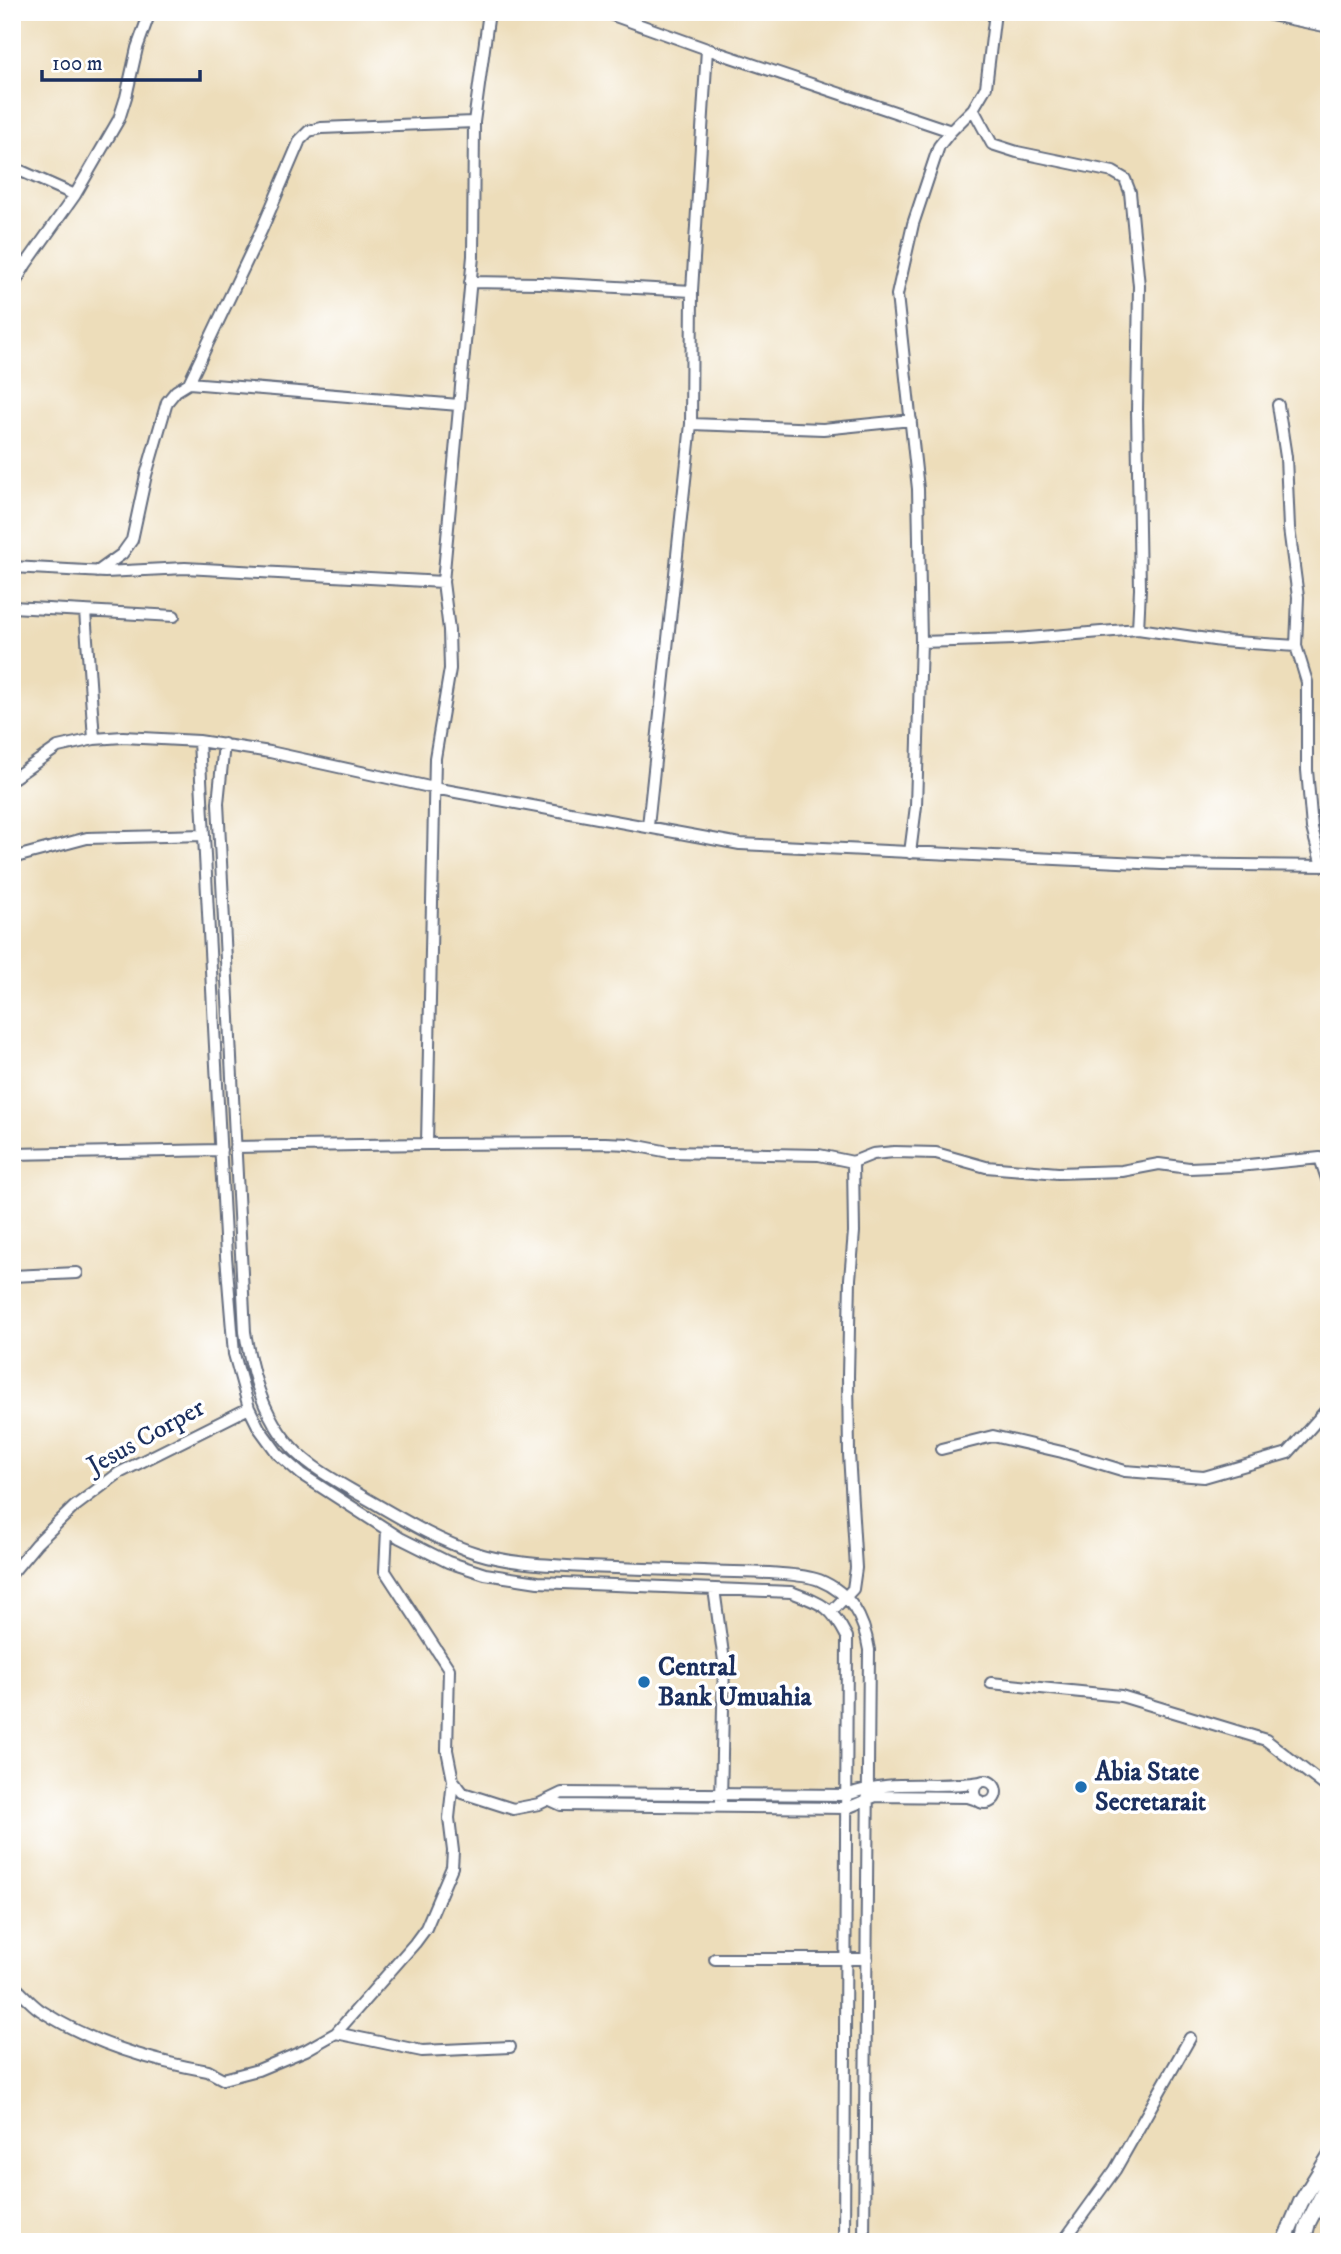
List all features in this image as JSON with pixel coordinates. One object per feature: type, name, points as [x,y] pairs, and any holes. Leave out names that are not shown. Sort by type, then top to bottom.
[{"type":"street","points":[[12,288],[75,195],[119,119],[137,48],[150,12]]},
{"type":"street","points":[[427,1144],[435,758],[450,669],[449,630],[443,582],[473,256],[474,122],[489,12]]},
{"type":"street","points":[[604,12],[951,131]]},
{"type":"street","points":[[910,853],[916,807],[921,642],[918,489],[897,295],[913,224],[939,146],[973,109],[986,87],[995,12]]},
{"type":"street","points":[[1257,12],[1329,27]]},
{"type":"street","points":[[648,826],[691,424],[692,292],[707,49]]},
{"type":"street","points":[[973,109],[992,144],[1017,152],[1113,172],[1125,179],[1130,192],[1139,286],[1138,629]]},
{"type":"street","points":[[97,572],[122,554],[132,540],[146,475],[167,402],[176,391],[189,383],[262,229],[300,140],[309,131],[321,128],[474,122]]},
{"type":"street","points":[[12,167],[75,195]]},
{"type":"street","points":[[12,257],[26,264]]},
{"type":"street","points":[[470,282],[542,283],[692,292]]},
{"type":"street","points":[[189,383],[459,405]]},
{"type":"street","points":[[12,779],[58,747],[94,739],[122,737],[199,741],[434,788],[740,844],[1161,864],[1326,866],[1312,828],[1307,770],[1307,682],[1296,646],[1298,597],[1289,528],[1286,457],[1278,405]]},
{"type":"street","points":[[691,424],[823,429],[911,420]]},
{"type":"street","points":[[12,567],[97,572],[185,568],[443,582]]},
{"type":"street","points":[[12,607],[174,616]]},
{"type":"street","points":[[85,611],[94,739]]},
{"type":"street","points":[[921,642],[1028,638],[1138,629],[1221,641],[1296,646]]},
{"type":"street","points":[[199,741],[234,1354],[249,1408],[259,1428],[278,1454],[301,1474],[387,1530],[448,1562],[485,1574],[538,1582],[791,1592],[818,1602],[836,1616],[847,1637],[844,2242]]},
{"type":"street","points":[[224,744],[218,803],[245,1332],[249,1357],[263,1403],[290,1446],[310,1464],[408,1522],[446,1542],[478,1554],[514,1562],[796,1576],[818,1580],[840,1592],[865,1626],[869,1650],[864,2242]]},
{"type":"street","points":[[12,858],[87,838],[204,835]]},
{"type":"street","points":[[210,947],[225,946]]},
{"type":"street","points":[[235,1147],[605,1143],[628,1144],[669,1152],[819,1155],[853,1162],[873,1154],[936,1153],[986,1167],[1058,1173],[1122,1171],[1159,1164],[1189,1168],[1238,1166],[1325,1156],[1329,1185]]},
{"type":"street","points":[[12,1154],[221,1150]]},
{"type":"street","points":[[831,1612],[853,1589],[856,1568],[849,1454],[848,1376],[854,1232],[853,1162]]},
{"type":"street","points":[[227,1265],[241,1264]]},
{"type":"street","points":[[12,1276],[77,1273]]},
{"type":"street","points":[[941,1448],[993,1436],[1062,1452],[1125,1471],[1203,1477],[1288,1453],[1329,1407]]},
{"type":"street","name":"Jesus Corper","points":[[12,1573],[36,1544],[74,1507],[119,1472],[249,1408]]},
{"type":"street","points":[[12,1984],[37,2008],[66,2025],[134,2053],[208,2071],[218,2078],[236,2077],[306,2050],[336,2033],[426,1928],[453,1867],[449,1818],[453,1780],[447,1750],[449,1669],[385,1571],[387,1530]]},
{"type":"street","points":[[714,1589],[724,1661],[722,1807]]},
{"type":"street","points":[[991,1683],[1121,1696],[1266,1740],[1329,1789]]},
{"type":"street","points":[[453,1780],[463,1793],[513,1809],[530,1807],[562,1793],[847,1795],[885,1784],[981,1782],[991,1783],[995,1792],[990,1801],[968,1797],[876,1796],[847,1808],[561,1805],[550,1800]]},
{"type":"street","points":[[980,1801],[974,1790],[981,1782]]},
{"type":"street","points":[[715,1959],[867,1959]]},
{"type":"street","points":[[336,2033],[422,2051],[510,2047]]},
{"type":"street","points":[[1063,2242],[1074,2223],[1115,2170],[1190,2038]]},
{"type":"street","points":[[1284,2242],[1301,2202],[1329,2157]]},
{"type":"street","points":[[1301,2242],[1329,2182]]},
{"type":"street","points":[[1293,2224],[1301,2242]]},
{"type":"place","name":"Central Bank Umuahia","points":[[644,1682]]},
{"type":"place","name":"Abia State Secretarait","points":[[1081,1787]]}]
